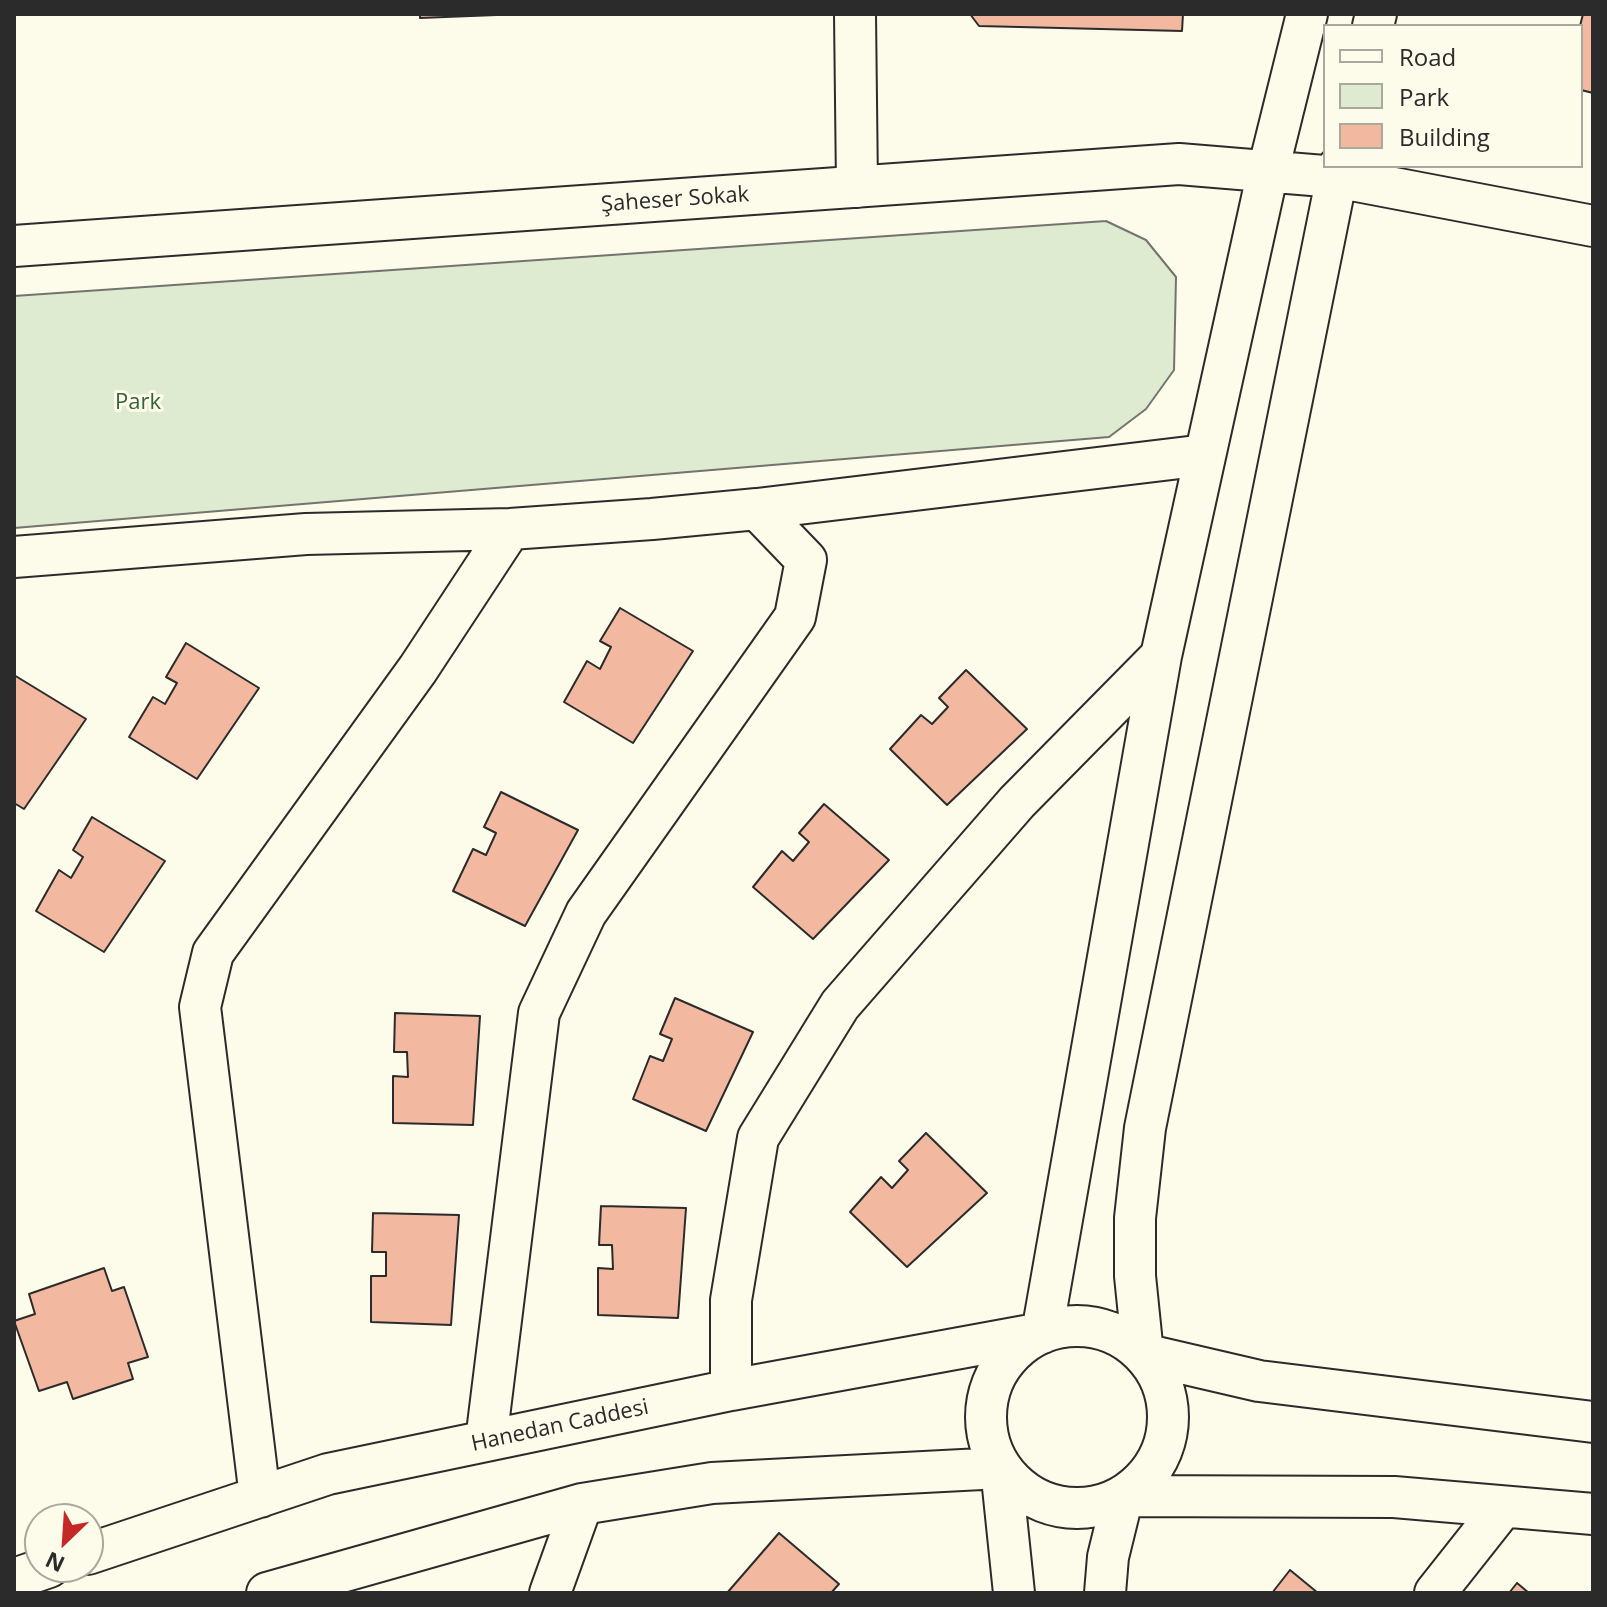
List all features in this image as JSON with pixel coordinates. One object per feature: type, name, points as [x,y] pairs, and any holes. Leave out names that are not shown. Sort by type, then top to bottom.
[{"type":"street","points":[[855,14],[857,187]]},
{"type":"street","points":[[1042,1333],[1161,656],[1268,171],[1307,14]]},
{"type":"street","name":"Şaheser Sokak","points":[[14,246],[1179,164],[1268,171],[1338,172],[1593,226]]},
{"type":"street","points":[[1143,1354],[1135,1276],[1135,1218],[1145,1128],[1338,172]]},
{"type":"street","points":[[14,557],[306,534],[510,529],[757,509],[1205,455]]},
{"type":"street","points":[[486,1441],[539,1013],[586,913],[795,617],[806,560],[757,509]]},
{"type":"street","points":[[260,1497],[200,1007],[213,953],[418,669],[510,529]]},
{"type":"street","points":[[731,1390],[731,1300],[758,1138],[840,1005],[1017,802],[1161,656]]},
{"type":"street","points":[[1069,1326],[1096,1328],[1121,1338],[1143,1354],[1159,1377],[1167,1403],[1168,1430],[1159,1457],[1144,1479],[1123,1496],[1097,1506],[1070,1508],[1043,1502],[1019,1488],[1001,1468],[989,1443],[985,1417],[989,1390],[1001,1366],[1019,1346],[1042,1333],[1069,1326]]},
{"type":"street","name":"Hanedan Caddesi","points":[[104,1549],[328,1474],[731,1390],[1042,1333]]},
{"type":"street","points":[[1143,1354],[1259,1381],[1593,1422]]},
{"type":"street","points":[[267,1593],[582,1504],[712,1483],[1001,1468]]},
{"type":"street","points":[[1001,1468],[1014,1593]]},
{"type":"street","points":[[1123,1496],[1394,1497],[1593,1514]]},
{"type":"street","points":[[1105,1593],[1108,1557],[1123,1496]]},
{"type":"street","points":[[550,1593],[582,1504]]},
{"type":"street","points":[[1435,1593],[1503,1507]]},
{"type":"green space","name":"Park","points":[[1106,221],[1146,240],[1176,277],[1174,370],[1146,409],[1109,437],[14,528],[14,296]]},
{"type":"building","points":[[420,14],[522,14],[420,18]]},
{"type":"building","points":[[970,14],[1183,14],[1182,31],[979,26]]},
{"type":"building","points":[[1583,14],[1593,14],[1593,93],[1583,90],[1583,24],[1580,24]]},
{"type":"building","points":[[620,608],[693,651],[633,743],[564,702],[587,661],[600,669],[611,647],[600,641]]},
{"type":"building","points":[[186,643],[259,688],[197,779],[129,737],[153,697],[165,704],[177,683],[166,677]]},
{"type":"building","points":[[966,670],[1027,729],[947,805],[890,749],[921,715],[932,724],[948,707],[939,698]]},
{"type":"building","points":[[14,675],[86,719],[24,809],[14,803]]},
{"type":"building","points":[[501,792],[578,830],[525,926],[453,891],[473,849],[486,855],[496,833],[484,827]]},
{"type":"building","points":[[824,804],[889,860],[813,939],[753,887],[782,851],[793,861],[809,842],[799,833]]},
{"type":"building","points":[[92,817],[165,861],[104,952],[36,911],[59,870],[71,878],[83,857],[73,850]]},
{"type":"building","points":[[675,998],[753,1032],[706,1131],[633,1099],[650,1056],[663,1061],[672,1039],[660,1034]]},
{"type":"building","points":[[395,1013],[480,1016],[473,1125],[393,1123],[393,1076],[408,1077],[407,1052],[394,1052]]},
{"type":"building","points":[[926,1133],[987,1193],[907,1267],[850,1212],[881,1177],[892,1188],[908,1170],[899,1161]]},
{"type":"building","points":[[601,1206],[686,1208],[678,1318],[598,1315],[598,1268],[613,1269],[612,1245],[599,1245]]},
{"type":"building","points":[[373,1213],[459,1215],[451,1325],[371,1322],[371,1276],[386,1276],[386,1252],[372,1252]]},
{"type":"building","points":[[104,1268],[112,1291],[124,1287],[148,1357],[128,1363],[133,1379],[73,1399],[67,1382],[39,1391],[14,1321],[35,1314],[29,1294]]},
{"type":"building","points":[[779,1533],[839,1584],[831,1593],[727,1593]]},
{"type":"building","points":[[1290,1570],[1318,1593],[1272,1593]]},
{"type":"building","points":[[1517,1583],[1529,1593],[1509,1593]]}]
